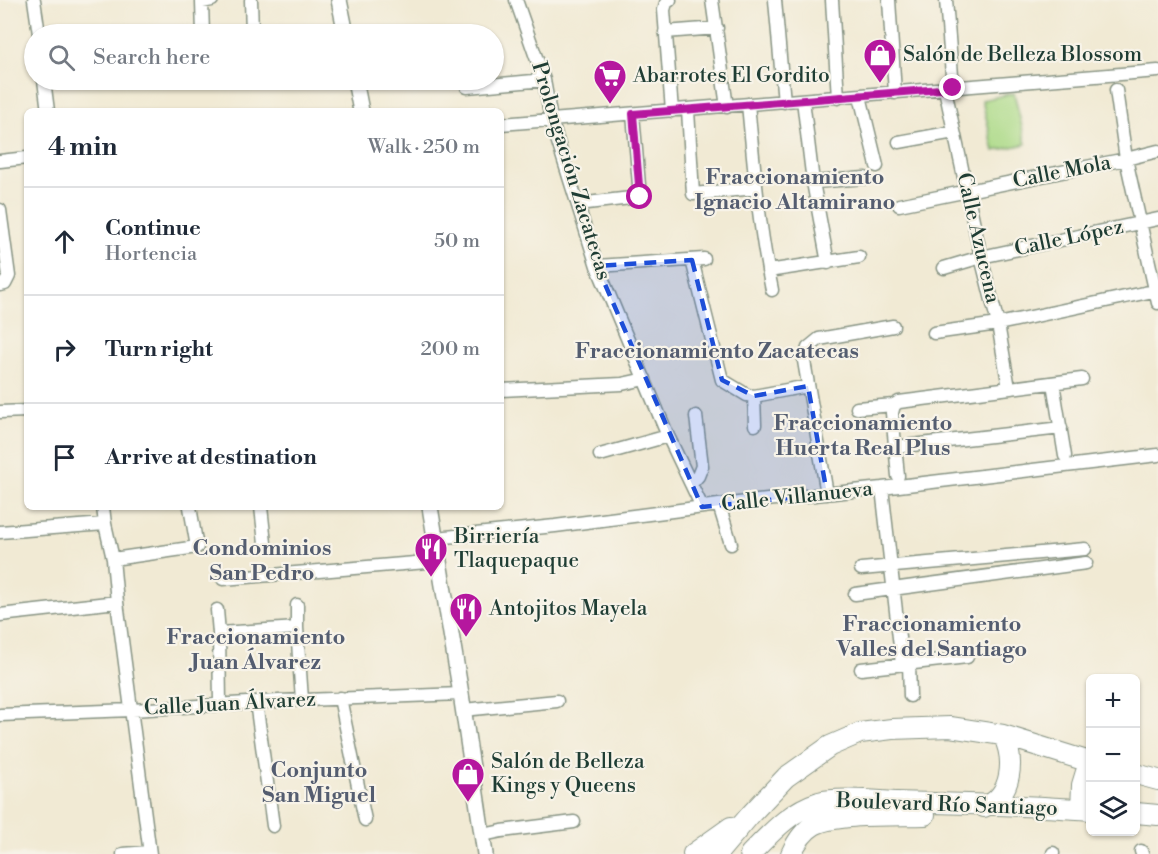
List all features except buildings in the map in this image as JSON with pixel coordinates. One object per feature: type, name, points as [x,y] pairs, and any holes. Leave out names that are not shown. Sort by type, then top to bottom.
[{"type":"main road","points":[[717,854],[786,777],[830,746],[860,733],[892,729],[951,727],[1003,735],[1086,761]]},
{"type":"main road","points":[[791,854],[796,843],[808,830],[830,819],[965,814],[990,805],[1003,791],[1009,777],[1010,754],[1003,735]]},
{"type":"main road","points":[[1086,774],[1082,785],[1086,810]]},
{"type":"main road","points":[[1140,775],[1158,780]]},
{"type":"main road","name":"Boulevard Río Santiago","points":[[750,854],[780,824],[800,810],[821,802],[990,805],[1086,810]]},
{"type":"main road","points":[[1140,813],[1158,815]]},
{"type":"main road","points":[[693,854],[751,814]]},
{"type":"street","points":[[34,0],[38,24]]},
{"type":"street","points":[[203,24],[202,2],[212,0]]},
{"type":"street","points":[[251,0],[252,24]]},
{"type":"street","points":[[339,0],[344,24]]},
{"type":"street","name":"Prolongación Zacatecas","points":[[516,0],[544,80],[551,120],[597,266],[668,436],[702,507]]},
{"type":"street","points":[[712,0],[727,107]]},
{"type":"street","points":[[775,0],[784,102]]},
{"type":"street","points":[[832,0],[838,98]]},
{"type":"street","points":[[889,0],[895,93]]},
{"type":"street","name":"Calle Azucena","points":[[946,0],[949,89],[954,132],[998,324],[1009,388]]},
{"type":"street","points":[[668,2],[664,10],[672,111]]},
{"type":"street","points":[[665,32],[717,28]]},
{"type":"street","points":[[504,124],[1158,71]]},
{"type":"street","points":[[504,84],[544,80]]},
{"type":"street","points":[[45,90],[48,108]]},
{"type":"street","points":[[357,90],[360,108]]},
{"type":"street","points":[[934,333],[998,324],[1157,295],[1126,159],[1116,90]]},
{"type":"street","points":[[860,96],[878,166]]},
{"type":"street","points":[[803,100],[813,182],[828,263]]},
{"type":"street","points":[[748,104],[756,188],[772,290]]},
{"type":"street","points":[[688,110],[693,195],[756,188]]},
{"type":"street","points":[[578,204],[640,197],[633,114]]},
{"type":"street","points":[[899,142],[954,132]]},
{"type":"street","name":"Calle Mola","points":[[899,205],[1158,151]]},
{"type":"street","points":[[0,161],[24,158]]},
{"type":"street","points":[[813,182],[865,178]]},
{"type":"street","points":[[0,210],[9,276],[5,284],[0,285]]},
{"type":"street","name":"Calle López","points":[[944,268],[981,257],[1158,219]]},
{"type":"street","points":[[768,271],[859,257]]},
{"type":"street","points":[[597,266],[698,259],[722,380],[747,396],[808,386]]},
{"type":"street","points":[[827,494],[804,361],[808,348],[819,339],[893,326]]},
{"type":"street","points":[[504,390],[622,384],[645,379]]},
{"type":"street","points":[[857,408],[1082,379]]},
{"type":"street","points":[[1053,383],[1065,456]]},
{"type":"street","points":[[754,396],[755,425]]},
{"type":"street","points":[[894,405],[892,413],[898,476]]},
{"type":"street","points":[[0,412],[24,411]]},
{"type":"street","points":[[691,484],[698,476],[702,466],[696,416]]},
{"type":"street","points":[[895,447],[1060,428]]},
{"type":"street","points":[[600,455],[668,436]]},
{"type":"street","name":"Calle Villanueva","points":[[436,538],[1158,455]]},
{"type":"street","points":[[882,488],[910,696]]},
{"type":"street","points":[[719,505],[731,544]]},
{"type":"street","points":[[103,510],[113,559],[150,853],[123,854]]},
{"type":"street","points":[[113,559],[196,547],[190,510]]},
{"type":"street","points":[[261,510],[265,543]]},
{"type":"street","points":[[431,510],[485,854]]},
{"type":"street","points":[[0,532],[105,524]]},
{"type":"street","points":[[861,569],[1085,549]]},
{"type":"street","points":[[999,556],[1001,574]]},
{"type":"street","points":[[223,579],[439,561]]},
{"type":"street","points":[[855,594],[1086,563]]},
{"type":"street","points":[[0,615],[117,602]]},
{"type":"street","points":[[297,605],[302,700]]},
{"type":"street","points":[[217,610],[220,704]]},
{"type":"street","points":[[219,633],[297,628]]},
{"type":"street","points":[[861,669],[967,657]]},
{"type":"street","name":"Calle Juan Álvarez","points":[[0,716],[461,694]]},
{"type":"street","points":[[340,698],[365,820]]},
{"type":"street","points":[[463,710],[557,701]]},
{"type":"street","points":[[256,702],[273,826]]},
{"type":"street","points":[[483,836],[502,831],[574,822]]},
{"type":"highlighted area","points":[[692,260],[722,380],[754,396],[808,386],[827,494],[702,507],[597,266]]},
{"type":"green space","points":[[1014,93],[1026,144],[994,151],[982,100]]},
{"type":"place","name":"Salón de Belleza Blossom","points":[[880,84]]},
{"type":"place","name":"Abarrotes El Gordito","points":[[610,105]]},
{"type":"place","name":"Birriería Tlaquepaque","points":[[431,578]]},
{"type":"place","name":"Antojitos Mayela","points":[[466,638]]},
{"type":"place","name":"Salón de Belleza Kings y Queens","points":[[468,803]]},
{"type":"district","name":"Fraccionamiento Ignacio Altamirano","points":[[795,190]]},
{"type":"district","name":"Fraccionamiento Zacatecas","points":[[717,351]]},
{"type":"district","name":"Fraccionamiento Huerta Real Plus","points":[[863,436]]},
{"type":"district","name":"Condominios San Pedro","points":[[262,560]]},
{"type":"district","name":"Fraccionamiento Valles del Santiago","points":[[932,636]]},
{"type":"district","name":"Fraccionamiento Juan Álvarez","points":[[256,650]]},
{"type":"district","name":"Conjunto San Miguel","points":[[319,782]]},
{"type":"route","points":[[640,197],[633,114],[953,88]]}]
